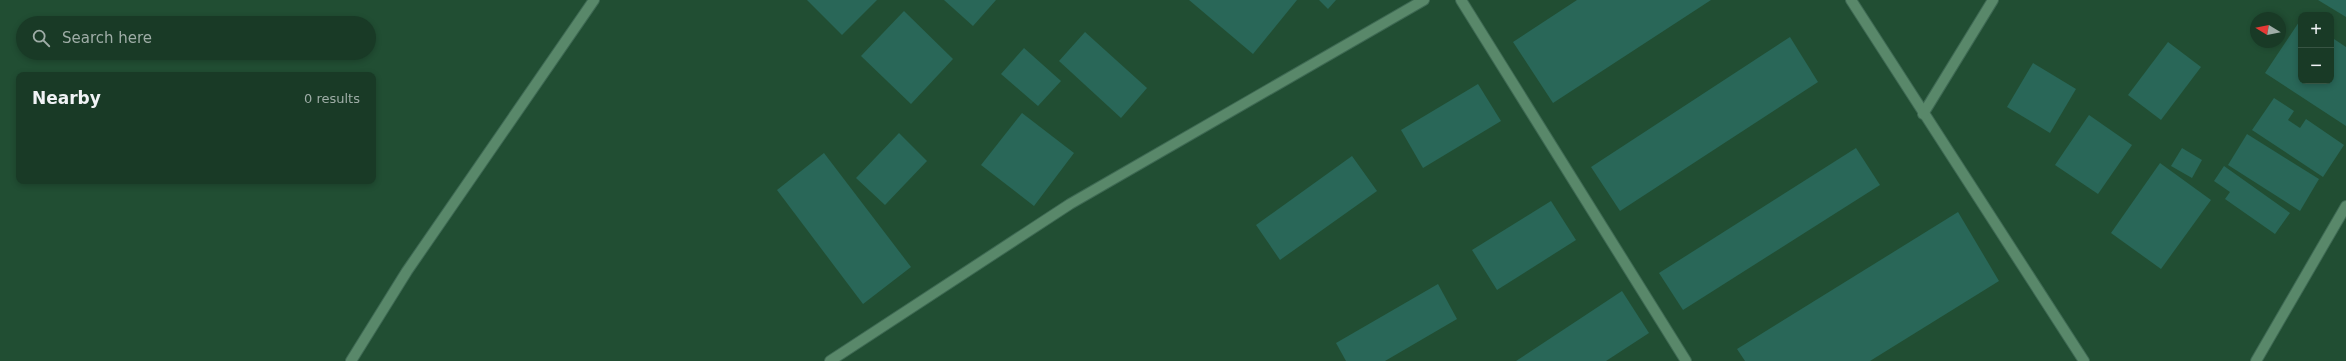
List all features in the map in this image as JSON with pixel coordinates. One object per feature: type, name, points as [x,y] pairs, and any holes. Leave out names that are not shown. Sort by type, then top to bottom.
[{"type":"street","points":[[351,361],[407,271],[594,0]]},
{"type":"street","points":[[830,361],[1070,204],[1424,0]]},
{"type":"street","points":[[1461,0],[1686,361]]},
{"type":"street","points":[[1851,0],[1923,114],[2084,361]]},
{"type":"street","points":[[1923,114],[1992,0]]},
{"type":"street","points":[[2256,361],[2346,206]]},
{"type":"building","points":[[807,0],[877,0],[842,35]]},
{"type":"building","points":[[944,0],[996,0],[973,26]]},
{"type":"building","points":[[1189,0],[1297,0],[1253,54]]},
{"type":"building","points":[[1319,0],[1336,0],[1328,9]]},
{"type":"building","points":[[1577,0],[1711,0],[1553,103],[1513,42]]},
{"type":"building","points":[[2318,0],[2346,0],[2346,17]]},
{"type":"building","points":[[904,11],[953,59],[911,104],[861,56]]},
{"type":"building","points":[[2298,24],[2298,84],[2334,84],[2334,39],[2346,47],[2346,126],[2265,73],[2282,48],[2286,48],[2286,42]]},
{"type":"building","points":[[1085,32],[1147,88],[1121,118],[1059,61]]},
{"type":"building","points":[[1790,37],[1818,82],[1620,211],[1591,167]]},
{"type":"building","points":[[2168,42],[2201,67],[2161,120],[2128,95]]},
{"type":"building","points":[[1024,48],[1061,81],[1038,106],[1001,74]]},
{"type":"building","points":[[2033,63],[2076,89],[2050,133],[2007,107]]},
{"type":"building","points":[[1478,84],[1501,121],[1423,168],[1401,130]]},
{"type":"building","points":[[2274,98],[2294,111],[2288,120],[2300,128],[2306,119],[2344,145],[2323,177],[2252,130]]},
{"type":"building","points":[[1022,113],[1074,153],[1034,206],[981,165]]},
{"type":"building","points":[[2089,115],[2132,145],[2098,194],[2055,165]]},
{"type":"building","points":[[899,133],[927,161],[885,205],[856,178]]},
{"type":"building","points":[[2247,134],[2319,179],[2300,211],[2228,165]]},
{"type":"building","points":[[1856,148],[1880,185],[1683,310],[1659,273]]},
{"type":"building","points":[[2182,148],[2202,160],[2192,178],[2171,166]]},
{"type":"building","points":[[824,153],[911,267],[863,304],[777,190]]},
{"type":"building","points":[[1352,156],[1377,191],[1280,260],[1256,225]]},
{"type":"building","points":[[2160,163],[2211,200],[2161,269],[2111,233]]},
{"type":"building","points":[[2224,166],[2290,213],[2275,234],[2225,199],[2230,192],[2214,181]]},
{"type":"building","points":[[1551,201],[1576,240],[1497,290],[1472,250]]},
{"type":"building","points":[[1958,212],[1999,281],[1870,361],[1745,361],[1737,349]]},
{"type":"building","points":[[1438,284],[1457,319],[1385,361],[1346,361],[1336,343]]},
{"type":"building","points":[[1622,291],[1649,333],[1606,361],[1516,361]]}]
